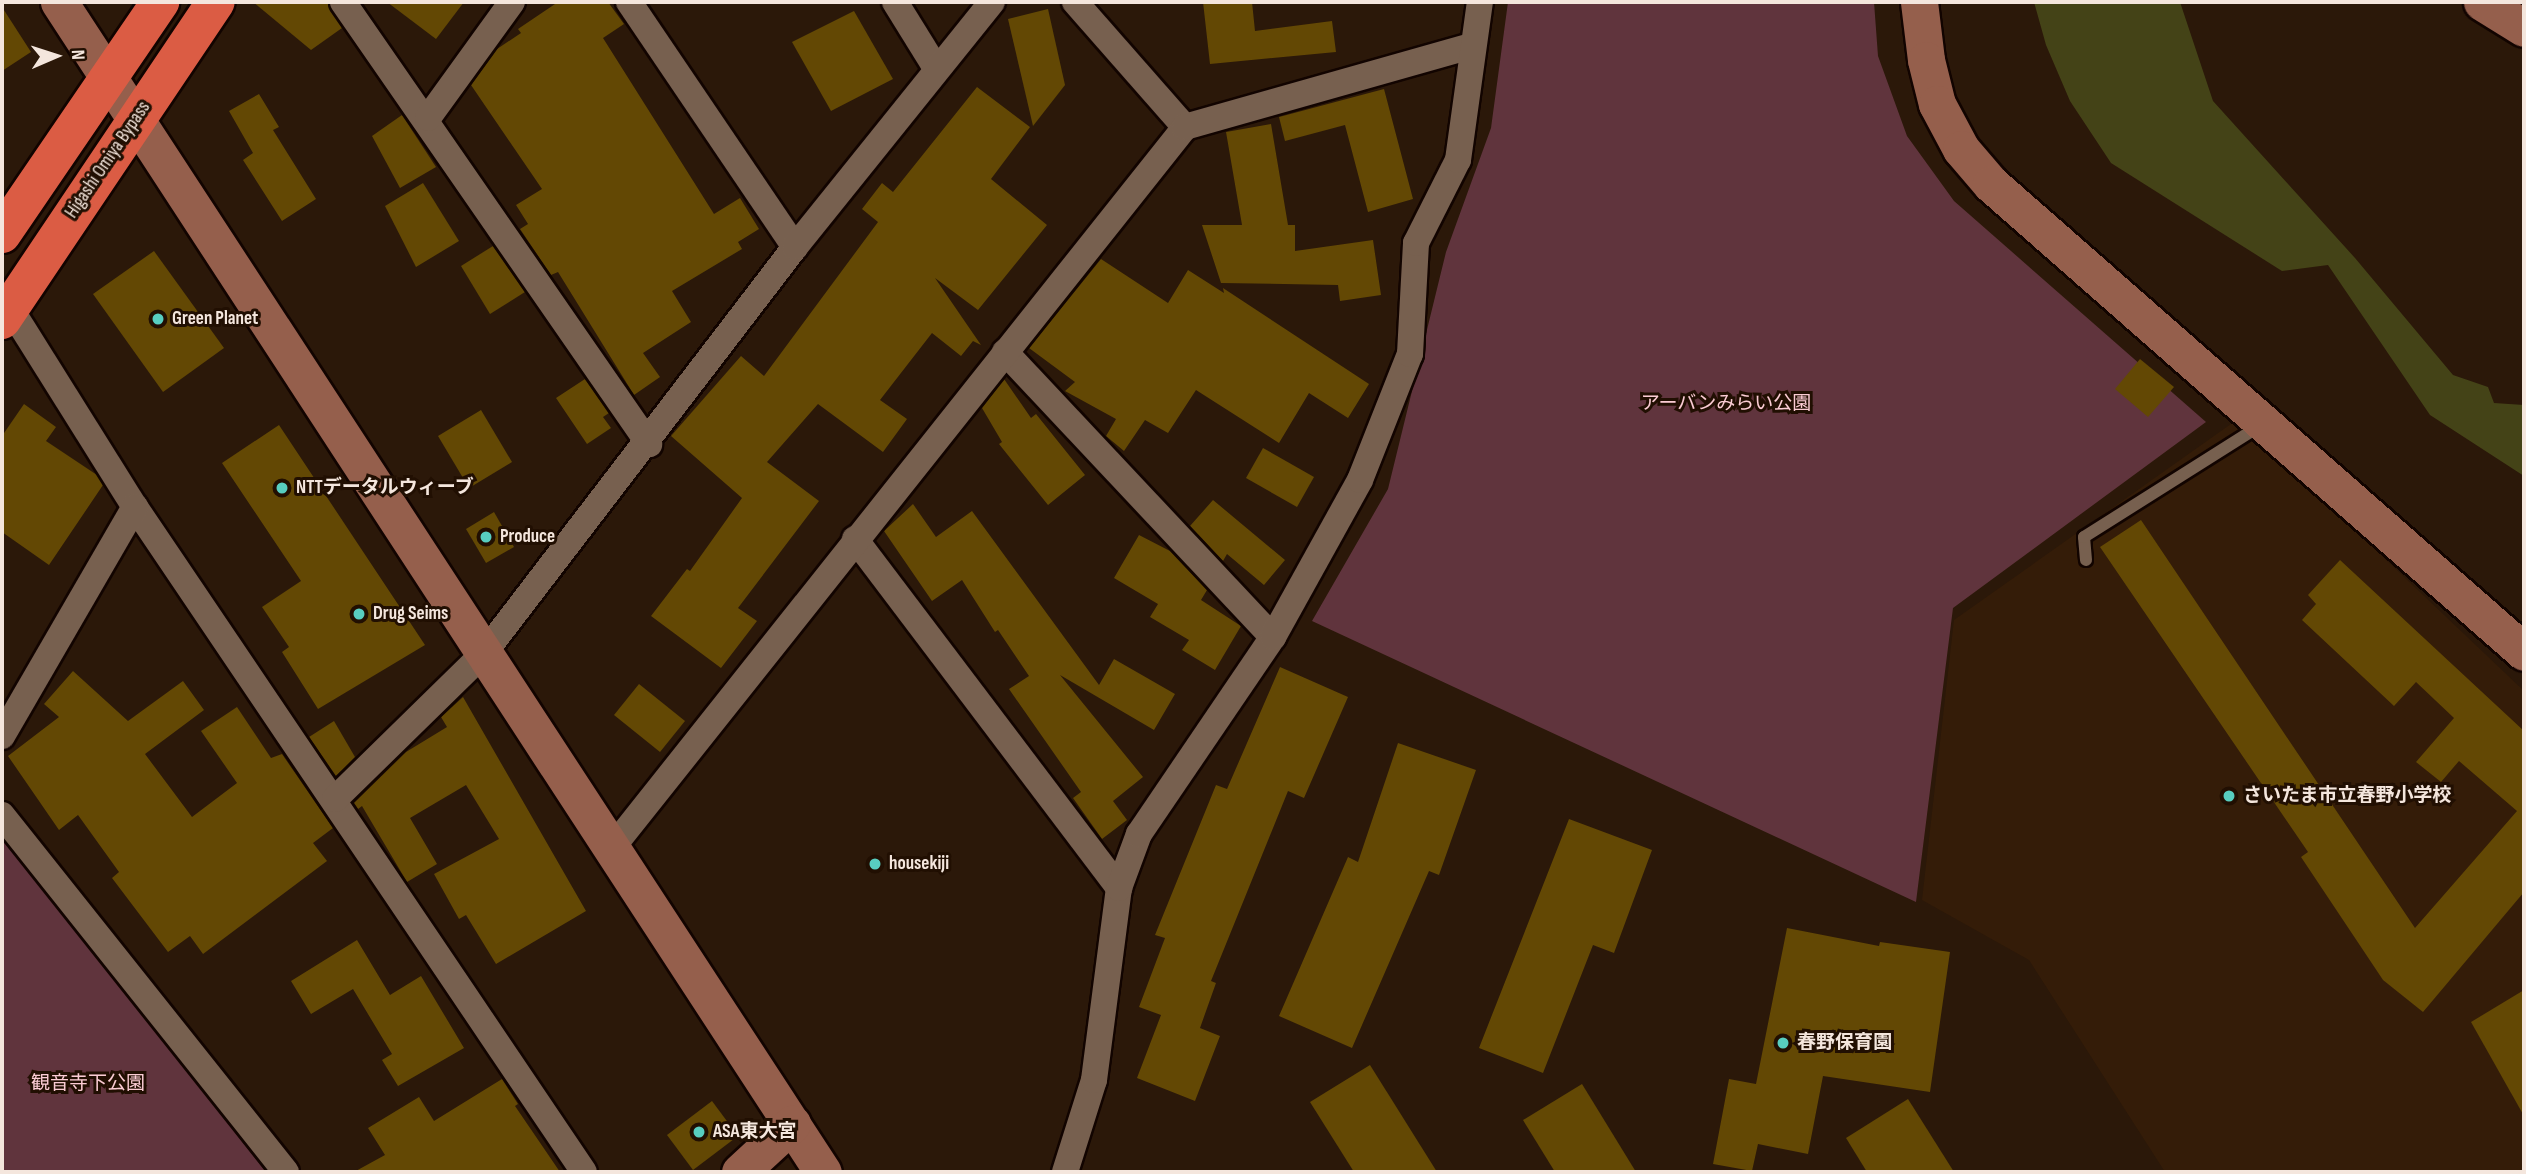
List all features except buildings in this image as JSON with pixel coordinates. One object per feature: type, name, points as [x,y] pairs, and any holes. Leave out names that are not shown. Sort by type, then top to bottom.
[{"type":"highway","points":[[2,234],[160,2]]},
{"type":"highway","name":"Higashi Omiya Bypass","points":[[6,314],[216,2]]},
{"type":"street","points":[[59,2],[137,116],[823,1172]]},
{"type":"street","points":[[343,2],[428,118],[649,444]]},
{"type":"street","points":[[428,118],[512,2]]},
{"type":"street","points":[[629,2],[795,247]]},
{"type":"street","points":[[895,2],[936,68]]},
{"type":"street","points":[[335,799],[485,652],[649,444],[795,247],[936,68],[992,2]]},
{"type":"street","points":[[1075,2],[1185,127]]},
{"type":"street","points":[[1065,1172],[1094,1080],[1119,888],[1139,834],[1273,637],[1360,480],[1410,354],[1416,243],[1458,160],[1480,2]]},
{"type":"street","points":[[1919,2],[1926,60],[1937,104],[1961,149],[2037,228],[2087,273],[2265,423],[2524,652]]},
{"type":"street","points":[[2490,4],[2524,28]]},
{"type":"street","points":[[612,848],[1185,127],[1472,46]]},
{"type":"street","points":[[6,314],[584,1172]]},
{"type":"street","points":[[1006,352],[1273,637]]},
{"type":"street","points":[[2,736],[135,507]]},
{"type":"street","points":[[855,539],[1119,888]]},
{"type":"street","points":[[2,815],[286,1172]]},
{"type":"street","points":[[740,1172],[792,1124]]},
{"type":"lane","points":[[2085,560],[2084,537],[2265,423]]},
{"type":"shaded area","points":[[2034,2],[2180,2],[2213,101],[2355,258],[2453,375],[2488,387],[2494,403],[2524,405],[2524,476],[2430,415],[2328,265],[2282,271],[2111,163],[2070,101],[2046,45]]},
{"type":"shaded area","name":"さいたま市立春野小学校","points":[[2238,419],[2524,691],[2524,1172],[2165,1172],[2029,960],[1922,900],[1954,620]]},
{"type":"green space","name":"アーバンみらい公園","points":[[1508,2],[1874,2],[1878,56],[1907,136],[1954,201],[2206,422],[1953,608],[1916,902],[1312,621],[1388,489],[1446,252],[1491,128]]},
{"type":"green space","name":"観音寺下公園","points":[[2,834],[266,1172],[2,1172]]},
{"type":"place","name":"Green Planet","points":[[158,319]]},
{"type":"place","name":"NTTデータルウィーブ","points":[[282,488]]},
{"type":"place","name":"Produce","points":[[486,537]]},
{"type":"place","name":"Drug Seims","points":[[359,614]]},
{"type":"place","name":"さいたま市立春野小学校","points":[[2229,796]]},
{"type":"place","name":"housekiji","points":[[875,864]]},
{"type":"place","name":"春野保育園","points":[[1783,1043]]},
{"type":"place","name":"ASA東大宮","points":[[699,1132]]}]
